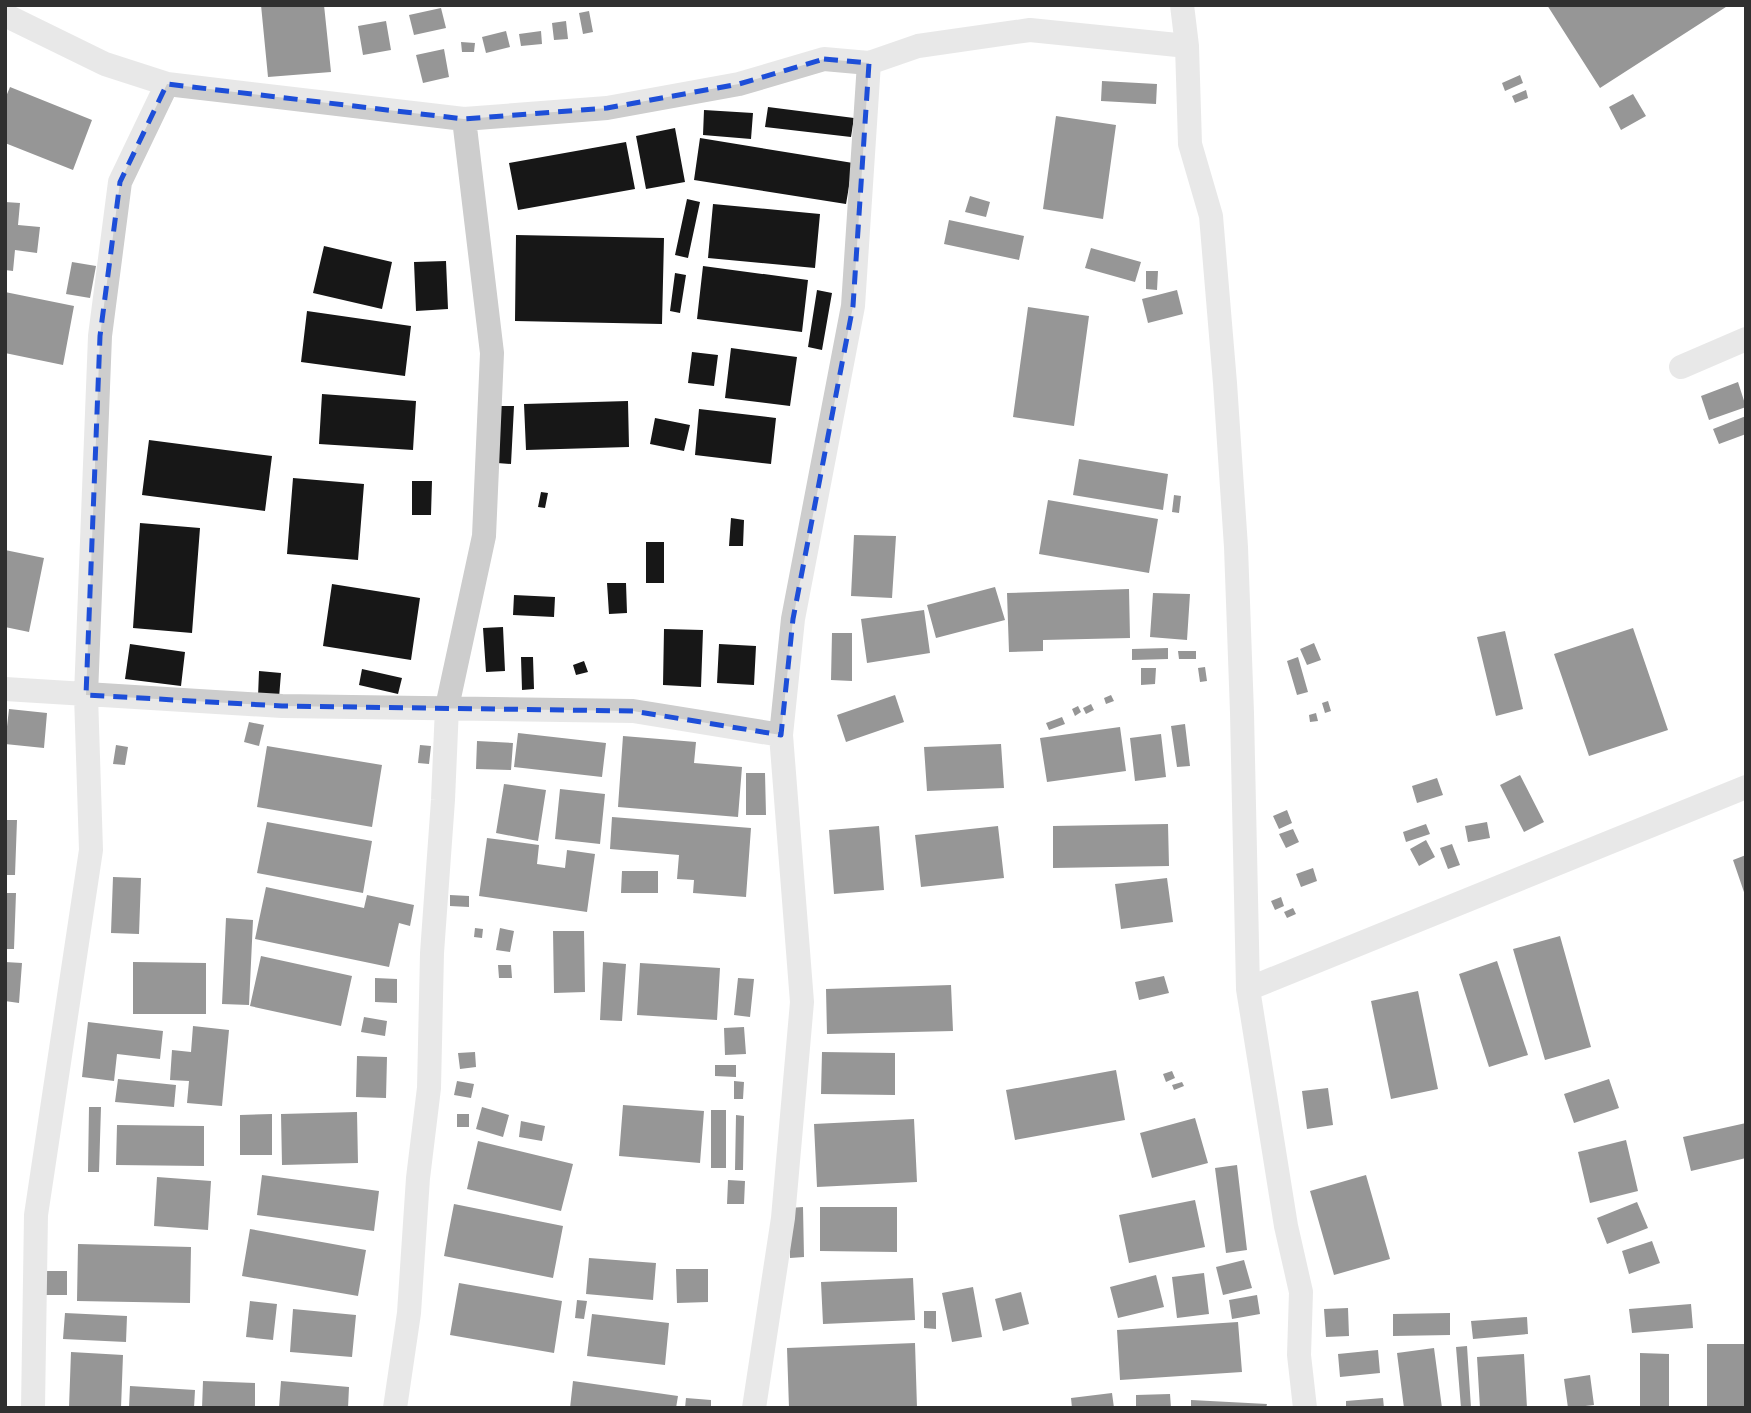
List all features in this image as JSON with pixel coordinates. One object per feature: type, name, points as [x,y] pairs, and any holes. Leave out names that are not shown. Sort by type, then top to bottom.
[{"type":"street","points":[[1182,5],[1187,46],[1190,144],[1211,215],[1225,383],[1236,547],[1248,989],[1282,1200],[1301,1292],[1299,1355],[1305,1408]]},
{"type":"street","points":[[5,15],[105,64],[167,84],[464,119],[607,108],[739,84],[824,59],[869,64],[918,46],[1030,30],[1187,46]]},
{"type":"street","points":[[754,1408],[783,1218],[802,1002],[781,735],[793,619],[853,306],[869,64]]},
{"type":"street","points":[[33,1408],[36,1215],[92,850],[86,695],[100,336],[120,182],[167,84]]},
{"type":"street","points":[[395,1408],[409,1313],[418,1178],[429,1088],[432,953],[447,707],[484,536],[492,353],[464,119]]},
{"type":"street","points":[[1681,367],[1746,339]]},
{"type":"street","points":[[5,689],[282,706],[633,711],[781,735]]},
{"type":"street","points":[[1248,989],[1746,787]]},
{"type":"highlighted area","points":[[824,59],[869,63],[853,306],[793,619],[781,735],[633,711],[282,706],[86,695],[100,336],[120,182],[167,84],[464,119],[607,108],[739,84]]},
{"type":"building","points":[[261,5],[324,5],[331,72],[268,77]]},
{"type":"building","points":[[1547,5],[1729,5],[1600,88]]},
{"type":"building","points":[[441,8],[446,28],[414,35],[409,15]]},
{"type":"building","points":[[589,11],[593,32],[583,34],[579,13]]},
{"type":"building","points":[[386,21],[391,50],[363,55],[358,26]]},
{"type":"building","points":[[566,21],[568,39],[554,40],[552,23]]},
{"type":"building","points":[[506,31],[510,47],[486,53],[482,37]]},
{"type":"building","points":[[541,31],[542,44],[521,46],[519,34]]},
{"type":"building","points":[[461,42],[475,43],[474,52],[462,52]]},
{"type":"building","points":[[444,49],[449,77],[423,83],[416,55]]},
{"type":"building","points":[[1520,75],[1523,83],[1505,91],[1502,83]]},
{"type":"building","points":[[1102,81],[1157,84],[1156,104],[1101,101]]},
{"type":"building","points":[[10,87],[92,120],[73,170],[5,143],[5,99]]},
{"type":"building","points":[[1526,90],[1528,98],[1515,103],[1512,96]]},
{"type":"building","points":[[1633,94],[1646,116],[1621,130],[1609,107]]},
{"type":"building","points":[[768,107],[854,118],[851,137],[765,127]]},
{"type":"building","points":[[704,110],[753,113],[751,139],[703,135]]},
{"type":"building","points":[[1056,116],[1116,125],[1103,219],[1043,209]]},
{"type":"building","points":[[675,128],[685,182],[646,189],[636,136]]},
{"type":"building","points":[[700,138],[853,163],[846,204],[694,180]]},
{"type":"building","points":[[626,142],[635,189],[518,210],[509,163]]},
{"type":"building","points":[[970,196],[990,202],[986,217],[965,212]]},
{"type":"building","points":[[687,199],[700,202],[688,258],[675,255]]},
{"type":"building","points":[[5,202],[20,203],[18,225],[40,227],[37,253],[15,250],[13,271],[5,270]]},
{"type":"building","points":[[713,204],[820,214],[815,268],[708,258]]},
{"type":"building","points":[[949,220],[1024,236],[1019,260],[944,244]]},
{"type":"building","points":[[516,235],[664,238],[662,324],[515,321]]},
{"type":"building","points":[[324,246],[392,262],[382,309],[313,293]]},
{"type":"building","points":[[1091,248],[1141,262],[1135,282],[1085,268]]},
{"type":"building","points":[[446,261],[448,309],[416,311],[414,262]]},
{"type":"building","points":[[72,262],[96,266],[90,298],[66,294]]},
{"type":"building","points":[[703,266],[808,280],[802,332],[697,319]]},
{"type":"building","points":[[1146,271],[1158,271],[1157,290],[1146,289]]},
{"type":"building","points":[[675,273],[686,275],[680,313],[670,311]]},
{"type":"building","points":[[817,290],[832,293],[822,350],[808,347]]},
{"type":"building","points":[[1177,290],[1183,314],[1148,323],[1142,299]]},
{"type":"building","points":[[5,292],[74,306],[63,365],[5,353]]},
{"type":"building","points":[[1028,307],[1089,316],[1074,426],[1013,417]]},
{"type":"building","points":[[307,311],[411,326],[405,376],[301,362]]},
{"type":"building","points":[[731,348],[797,357],[790,406],[725,398]]},
{"type":"building","points":[[692,352],[718,355],[714,386],[688,383]]},
{"type":"building","points":[[1738,382],[1746,407],[1709,420],[1701,396]]},
{"type":"building","points":[[322,394],[416,401],[413,450],[319,444]]},
{"type":"building","points":[[628,401],[629,447],[526,450],[524,404]]},
{"type":"building","points":[[500,406],[514,406],[511,464],[497,463]]},
{"type":"building","points":[[699,409],[776,418],[771,464],[695,455]]},
{"type":"building","points":[[1746,416],[1746,434],[1719,444],[1713,429]]},
{"type":"building","points":[[655,418],[690,425],[684,451],[650,444]]},
{"type":"building","points":[[149,440],[272,456],[265,511],[142,495]]},
{"type":"building","points":[[1079,459],[1168,474],[1163,510],[1073,495]]},
{"type":"building","points":[[293,478],[364,484],[358,560],[287,554]]},
{"type":"building","points":[[412,481],[432,481],[431,515],[412,515]]},
{"type":"building","points":[[541,492],[548,493],[545,508],[538,507]]},
{"type":"building","points":[[1174,495],[1181,496],[1179,513],[1172,512]]},
{"type":"building","points":[[1048,500],[1158,519],[1149,573],[1039,554]]},
{"type":"building","points":[[731,518],[744,520],[743,546],[729,546]]},
{"type":"building","points":[[140,523],[200,528],[192,633],[133,628]]},
{"type":"building","points":[[854,535],[896,536],[892,598],[851,596]]},
{"type":"building","points":[[646,542],[664,542],[664,583],[646,583]]},
{"type":"building","points":[[5,550],[44,558],[29,632],[5,627]]},
{"type":"building","points":[[607,583],[626,583],[627,613],[609,614]]},
{"type":"building","points":[[332,584],[420,598],[411,660],[323,646]]},
{"type":"building","points":[[995,587],[1005,620],[936,638],[927,605]]},
{"type":"building","points":[[1129,589],[1130,638],[1043,640],[1043,651],[1009,652],[1007,593]]},
{"type":"building","points":[[1153,593],[1190,594],[1187,640],[1150,637]]},
{"type":"building","points":[[514,595],[555,597],[554,617],[513,615]]},
{"type":"building","points":[[924,610],[930,653],[867,663],[861,619]]},
{"type":"building","points":[[503,627],[505,671],[486,672],[483,628]]},
{"type":"building","points":[[1633,628],[1668,730],[1589,756],[1554,654]]},
{"type":"building","points":[[664,629],[703,630],[701,687],[663,685]]},
{"type":"building","points":[[1505,631],[1523,709],[1496,716],[1477,637]]},
{"type":"building","points":[[832,633],[852,633],[852,681],[831,680]]},
{"type":"building","points":[[1314,643],[1321,660],[1307,665],[1300,649]]},
{"type":"building","points":[[130,644],[185,652],[181,686],[125,679]]},
{"type":"building","points":[[719,644],[756,646],[754,685],[717,683]]},
{"type":"building","points":[[1168,648],[1168,659],[1132,660],[1132,649]]},
{"type":"building","points":[[1178,651],[1196,651],[1196,659],[1179,659]]},
{"type":"building","points":[[521,657],[533,657],[534,689],[522,690]]},
{"type":"building","points":[[1298,657],[1308,692],[1297,695],[1287,661]]},
{"type":"building","points":[[584,661],[588,672],[576,675],[573,665]]},
{"type":"building","points":[[1205,667],[1207,681],[1200,682],[1198,668]]},
{"type":"building","points":[[1141,668],[1156,668],[1155,684],[1141,685]]},
{"type":"building","points":[[362,669],[402,678],[398,694],[359,685]]},
{"type":"building","points":[[259,671],[281,673],[279,698],[258,697]]},
{"type":"building","points":[[895,695],[904,722],[846,742],[837,715]]},
{"type":"building","points":[[1111,695],[1114,701],[1106,704],[1104,698]]},
{"type":"building","points":[[1328,701],[1331,711],[1325,713],[1322,703]]},
{"type":"building","points":[[1091,704],[1094,710],[1086,714],[1083,708]]},
{"type":"building","points":[[1078,706],[1081,712],[1075,716],[1072,709]]},
{"type":"building","points":[[9,709],[47,713],[44,748],[5,744]]},
{"type":"building","points":[[1316,713],[1318,721],[1310,722],[1309,715]]},
{"type":"building","points":[[1062,717],[1065,724],[1049,730],[1046,723]]},
{"type":"building","points":[[249,722],[264,725],[259,746],[244,742]]},
{"type":"building","points":[[1185,724],[1190,766],[1177,767],[1171,726]]},
{"type":"building","points":[[1120,727],[1126,771],[1047,782],[1040,738]]},
{"type":"building","points":[[518,733],[606,743],[602,777],[514,767]]},
{"type":"building","points":[[1161,734],[1166,777],[1135,781],[1130,738]]},
{"type":"building","points":[[623,736],[696,742],[694,763],[742,767],[738,817],[618,807]]},
{"type":"building","points":[[477,741],[513,743],[511,770],[476,769]]},
{"type":"building","points":[[1001,744],[1004,788],[927,791],[924,747]]},
{"type":"building","points":[[116,745],[128,747],[125,765],[113,764]]},
{"type":"building","points":[[420,745],[431,746],[429,764],[418,763]]},
{"type":"building","points":[[267,746],[382,765],[372,827],[257,807]]},
{"type":"building","points":[[746,773],[765,773],[766,815],[746,815]]},
{"type":"building","points":[[1520,775],[1544,822],[1524,832],[1500,785]]},
{"type":"building","points":[[1437,778],[1443,795],[1417,803],[1412,786]]},
{"type":"building","points":[[504,784],[546,790],[538,841],[496,833]]},
{"type":"building","points":[[560,789],[605,794],[600,844],[555,839]]},
{"type":"building","points":[[1287,810],[1292,823],[1279,829],[1273,816]]},
{"type":"building","points":[[612,817],[751,828],[746,897],[693,893],[694,880],[677,879],[679,855],[610,849]]},
{"type":"building","points":[[5,820],[17,820],[15,875],[5,875]]},
{"type":"building","points":[[267,822],[372,841],[363,893],[257,873]]},
{"type":"building","points":[[1487,822],[1490,838],[1468,842],[1465,826]]},
{"type":"building","points":[[1168,824],[1169,866],[1053,868],[1053,826]]},
{"type":"building","points":[[1426,824],[1430,834],[1406,842],[1403,832]]},
{"type":"building","points":[[879,826],[884,890],[834,894],[829,830]]},
{"type":"building","points":[[998,826],[1004,878],[921,887],[915,835]]},
{"type":"building","points":[[1293,829],[1299,842],[1286,848],[1279,834]]},
{"type":"building","points":[[487,838],[539,845],[537,864],[565,868],[567,850],[595,854],[587,912],[479,896]]},
{"type":"building","points":[[1426,840],[1435,857],[1419,866],[1410,849]]},
{"type":"building","points":[[1452,844],[1460,865],[1448,869],[1440,848]]},
{"type":"building","points":[[1746,855],[1746,894],[1745,895],[1733,860]]},
{"type":"building","points":[[1313,868],[1317,881],[1301,887],[1296,874]]},
{"type":"building","points":[[622,871],[658,871],[658,893],[621,893]]},
{"type":"building","points":[[113,877],[141,878],[139,934],[111,933]]},
{"type":"building","points":[[1167,878],[1173,922],[1121,929],[1115,884]]},
{"type":"building","points":[[266,887],[364,908],[367,895],[414,905],[410,926],[399,923],[389,967],[255,939]]},
{"type":"building","points":[[5,893],[16,893],[14,949],[5,949]]},
{"type":"building","points":[[450,895],[469,896],[469,907],[450,906]]},
{"type":"building","points":[[1281,897],[1284,906],[1275,910],[1271,901]]},
{"type":"building","points":[[1293,908],[1296,914],[1287,918],[1284,912]]},
{"type":"building","points":[[226,918],[253,920],[249,1005],[222,1004]]},
{"type":"building","points":[[475,928],[483,929],[482,938],[474,937]]},
{"type":"building","points":[[500,928],[514,931],[510,952],[496,950]]},
{"type":"building","points":[[553,931],[584,931],[585,992],[554,993]]},
{"type":"building","points":[[1560,936],[1591,1047],[1545,1060],[1513,949]]},
{"type":"building","points":[[261,956],[352,976],[341,1026],[250,1006]]},
{"type":"building","points":[[1497,961],[1528,1055],[1489,1067],[1459,974]]},
{"type":"building","points":[[5,962],[22,963],[19,1003],[5,1001]]},
{"type":"building","points":[[133,962],[206,963],[206,1014],[133,1014]]},
{"type":"building","points":[[603,962],[626,964],[622,1021],[600,1020]]},
{"type":"building","points":[[640,963],[720,968],[717,1020],[637,1015]]},
{"type":"building","points":[[498,965],[511,965],[512,978],[499,978]]},
{"type":"building","points":[[1164,976],[1169,993],[1139,1000],[1135,982]]},
{"type":"building","points":[[375,978],[397,979],[397,1003],[375,1002]]},
{"type":"building","points":[[738,978],[754,979],[750,1017],[734,1015]]},
{"type":"building","points":[[951,985],[953,1031],[827,1034],[826,989]]},
{"type":"building","points":[[1418,991],[1438,1089],[1391,1099],[1371,1001]]},
{"type":"building","points":[[364,1017],[387,1021],[385,1036],[361,1032]]},
{"type":"building","points":[[88,1022],[163,1031],[160,1059],[117,1054],[114,1081],[82,1077]]},
{"type":"building","points":[[193,1026],[229,1030],[222,1106],[187,1103],[189,1081],[170,1080],[172,1050],[191,1052]]},
{"type":"building","points":[[744,1027],[746,1054],[725,1055],[724,1028]]},
{"type":"building","points":[[475,1052],[476,1067],[460,1069],[458,1053]]},
{"type":"building","points":[[822,1052],[895,1053],[895,1095],[821,1094]]},
{"type":"building","points":[[357,1056],[387,1057],[386,1098],[356,1097]]},
{"type":"building","points":[[715,1065],[736,1065],[736,1077],[715,1076]]},
{"type":"building","points":[[1116,1070],[1125,1120],[1015,1140],[1006,1090]]},
{"type":"building","points":[[1172,1071],[1175,1078],[1166,1082],[1163,1074]]},
{"type":"building","points":[[118,1079],[176,1085],[174,1107],[115,1102]]},
{"type":"building","points":[[1609,1079],[1619,1108],[1574,1123],[1564,1094]]},
{"type":"building","points":[[457,1081],[474,1084],[471,1098],[454,1095]]},
{"type":"building","points":[[734,1081],[744,1082],[743,1099],[734,1099]]},
{"type":"building","points":[[1182,1082],[1184,1086],[1174,1090],[1172,1085]]},
{"type":"building","points":[[1328,1088],[1333,1125],[1307,1129],[1302,1091]]},
{"type":"building","points":[[623,1105],[704,1111],[700,1163],[619,1156]]},
{"type":"building","points":[[89,1107],[101,1107],[99,1172],[88,1172]]},
{"type":"building","points":[[482,1107],[509,1115],[503,1137],[476,1129]]},
{"type":"building","points":[[711,1110],[726,1110],[726,1168],[711,1168]]},
{"type":"building","points":[[357,1112],[358,1163],[282,1165],[281,1114]]},
{"type":"building","points":[[272,1114],[272,1155],[240,1155],[240,1115]]},
{"type":"building","points":[[457,1114],[469,1114],[469,1127],[457,1127]]},
{"type":"building","points":[[736,1115],[744,1116],[743,1170],[735,1170]]},
{"type":"building","points":[[1195,1118],[1208,1163],[1152,1178],[1140,1133]]},
{"type":"building","points":[[914,1119],[917,1182],[817,1187],[814,1124]]},
{"type":"building","points":[[521,1121],[545,1126],[542,1141],[519,1137]]},
{"type":"building","points":[[1746,1123],[1746,1158],[1691,1171],[1683,1137]]},
{"type":"building","points":[[117,1125],[204,1126],[204,1166],[116,1165]]},
{"type":"building","points":[[1626,1140],[1638,1191],[1590,1203],[1578,1152]]},
{"type":"building","points":[[478,1141],[573,1164],[561,1211],[467,1189]]},
{"type":"building","points":[[1237,1165],[1247,1250],[1226,1253],[1215,1168]]},
{"type":"building","points":[[262,1175],[379,1191],[374,1231],[257,1215]]},
{"type":"building","points":[[1366,1175],[1390,1259],[1334,1275],[1310,1191]]},
{"type":"building","points":[[157,1177],[211,1181],[208,1230],[154,1226]]},
{"type":"building","points":[[728,1180],[745,1181],[744,1204],[727,1204]]},
{"type":"building","points":[[1195,1200],[1205,1247],[1129,1263],[1119,1215]]},
{"type":"building","points":[[1637,1202],[1648,1228],[1607,1244],[1597,1218]]},
{"type":"building","points":[[454,1204],[563,1226],[553,1278],[444,1256]]},
{"type":"building","points":[[803,1207],[804,1257],[790,1258],[789,1208]]},
{"type":"building","points":[[820,1207],[897,1207],[897,1252],[820,1251]]},
{"type":"building","points":[[250,1229],[366,1250],[358,1296],[242,1276]]},
{"type":"building","points":[[1652,1241],[1660,1263],[1629,1274],[1622,1251]]},
{"type":"building","points":[[78,1244],[191,1247],[190,1303],[77,1301]]},
{"type":"building","points":[[589,1258],[656,1263],[653,1300],[586,1294]]},
{"type":"building","points":[[1244,1260],[1252,1288],[1223,1295],[1216,1267]]},
{"type":"building","points":[[676,1269],[708,1269],[708,1302],[677,1303]]},
{"type":"building","points":[[42,1271],[67,1271],[67,1295],[42,1295]]},
{"type":"building","points":[[1204,1273],[1209,1314],[1177,1318],[1172,1277]]},
{"type":"building","points":[[1156,1275],[1164,1307],[1118,1318],[1110,1287]]},
{"type":"building","points":[[913,1278],[915,1320],[823,1324],[821,1282]]},
{"type":"building","points":[[459,1283],[562,1301],[554,1353],[450,1335]]},
{"type":"building","points":[[973,1287],[982,1337],[952,1342],[942,1293]]},
{"type":"building","points":[[1021,1292],[1029,1324],[1003,1331],[995,1299]]},
{"type":"building","points":[[1257,1295],[1260,1314],[1232,1319],[1229,1300]]},
{"type":"building","points":[[577,1300],[587,1301],[584,1319],[575,1318]]},
{"type":"building","points":[[250,1301],[277,1304],[273,1340],[246,1337]]},
{"type":"building","points":[[1691,1304],[1693,1328],[1632,1333],[1629,1309]]},
{"type":"building","points":[[1348,1308],[1349,1336],[1326,1337],[1324,1309]]},
{"type":"building","points":[[293,1309],[356,1315],[352,1357],[290,1352]]},
{"type":"building","points":[[924,1311],[936,1311],[936,1329],[924,1328]]},
{"type":"building","points":[[65,1313],[127,1316],[126,1342],[63,1339]]},
{"type":"building","points":[[1450,1313],[1450,1335],[1393,1336],[1393,1314]]},
{"type":"building","points":[[592,1314],[669,1323],[665,1365],[587,1356]]},
{"type":"building","points":[[1527,1317],[1528,1334],[1473,1339],[1471,1321]]},
{"type":"building","points":[[1238,1322],[1242,1372],[1120,1380],[1117,1330]]},
{"type":"building","points":[[915,1343],[917,1408],[789,1408],[787,1348]]},
{"type":"building","points":[[1707,1344],[1746,1344],[1746,1408],[1707,1408]]},
{"type":"building","points":[[1467,1346],[1471,1408],[1461,1408],[1456,1347]]},
{"type":"building","points":[[1434,1348],[1442,1408],[1404,1408],[1397,1353]]},
{"type":"building","points":[[1378,1350],[1380,1373],[1340,1377],[1338,1354]]},
{"type":"building","points":[[71,1352],[123,1355],[121,1408],[69,1408]]},
{"type":"building","points":[[1640,1353],[1669,1354],[1669,1408],[1640,1408]]},
{"type":"building","points":[[1524,1354],[1527,1408],[1480,1408],[1477,1357]]},
{"type":"building","points":[[1590,1375],[1594,1405],[1568,1408],[1564,1379]]},
{"type":"building","points":[[203,1381],[255,1383],[255,1408],[202,1408]]},
{"type":"building","points":[[281,1381],[349,1387],[348,1408],[279,1408]]},
{"type":"building","points":[[573,1381],[678,1396],[676,1408],[570,1408]]},
{"type":"building","points":[[130,1386],[195,1390],[194,1408],[129,1408]]},
{"type":"building","points":[[1112,1393],[1114,1408],[1072,1408],[1071,1398]]},
{"type":"building","points":[[1170,1394],[1171,1408],[1136,1408],[1136,1395]]},
{"type":"building","points":[[686,1398],[711,1400],[711,1408],[685,1408]]},
{"type":"building","points":[[1383,1398],[1384,1408],[1346,1408],[1346,1401]]},
{"type":"building","points":[[1191,1400],[1267,1404],[1266,1408],[1191,1408]]}]
